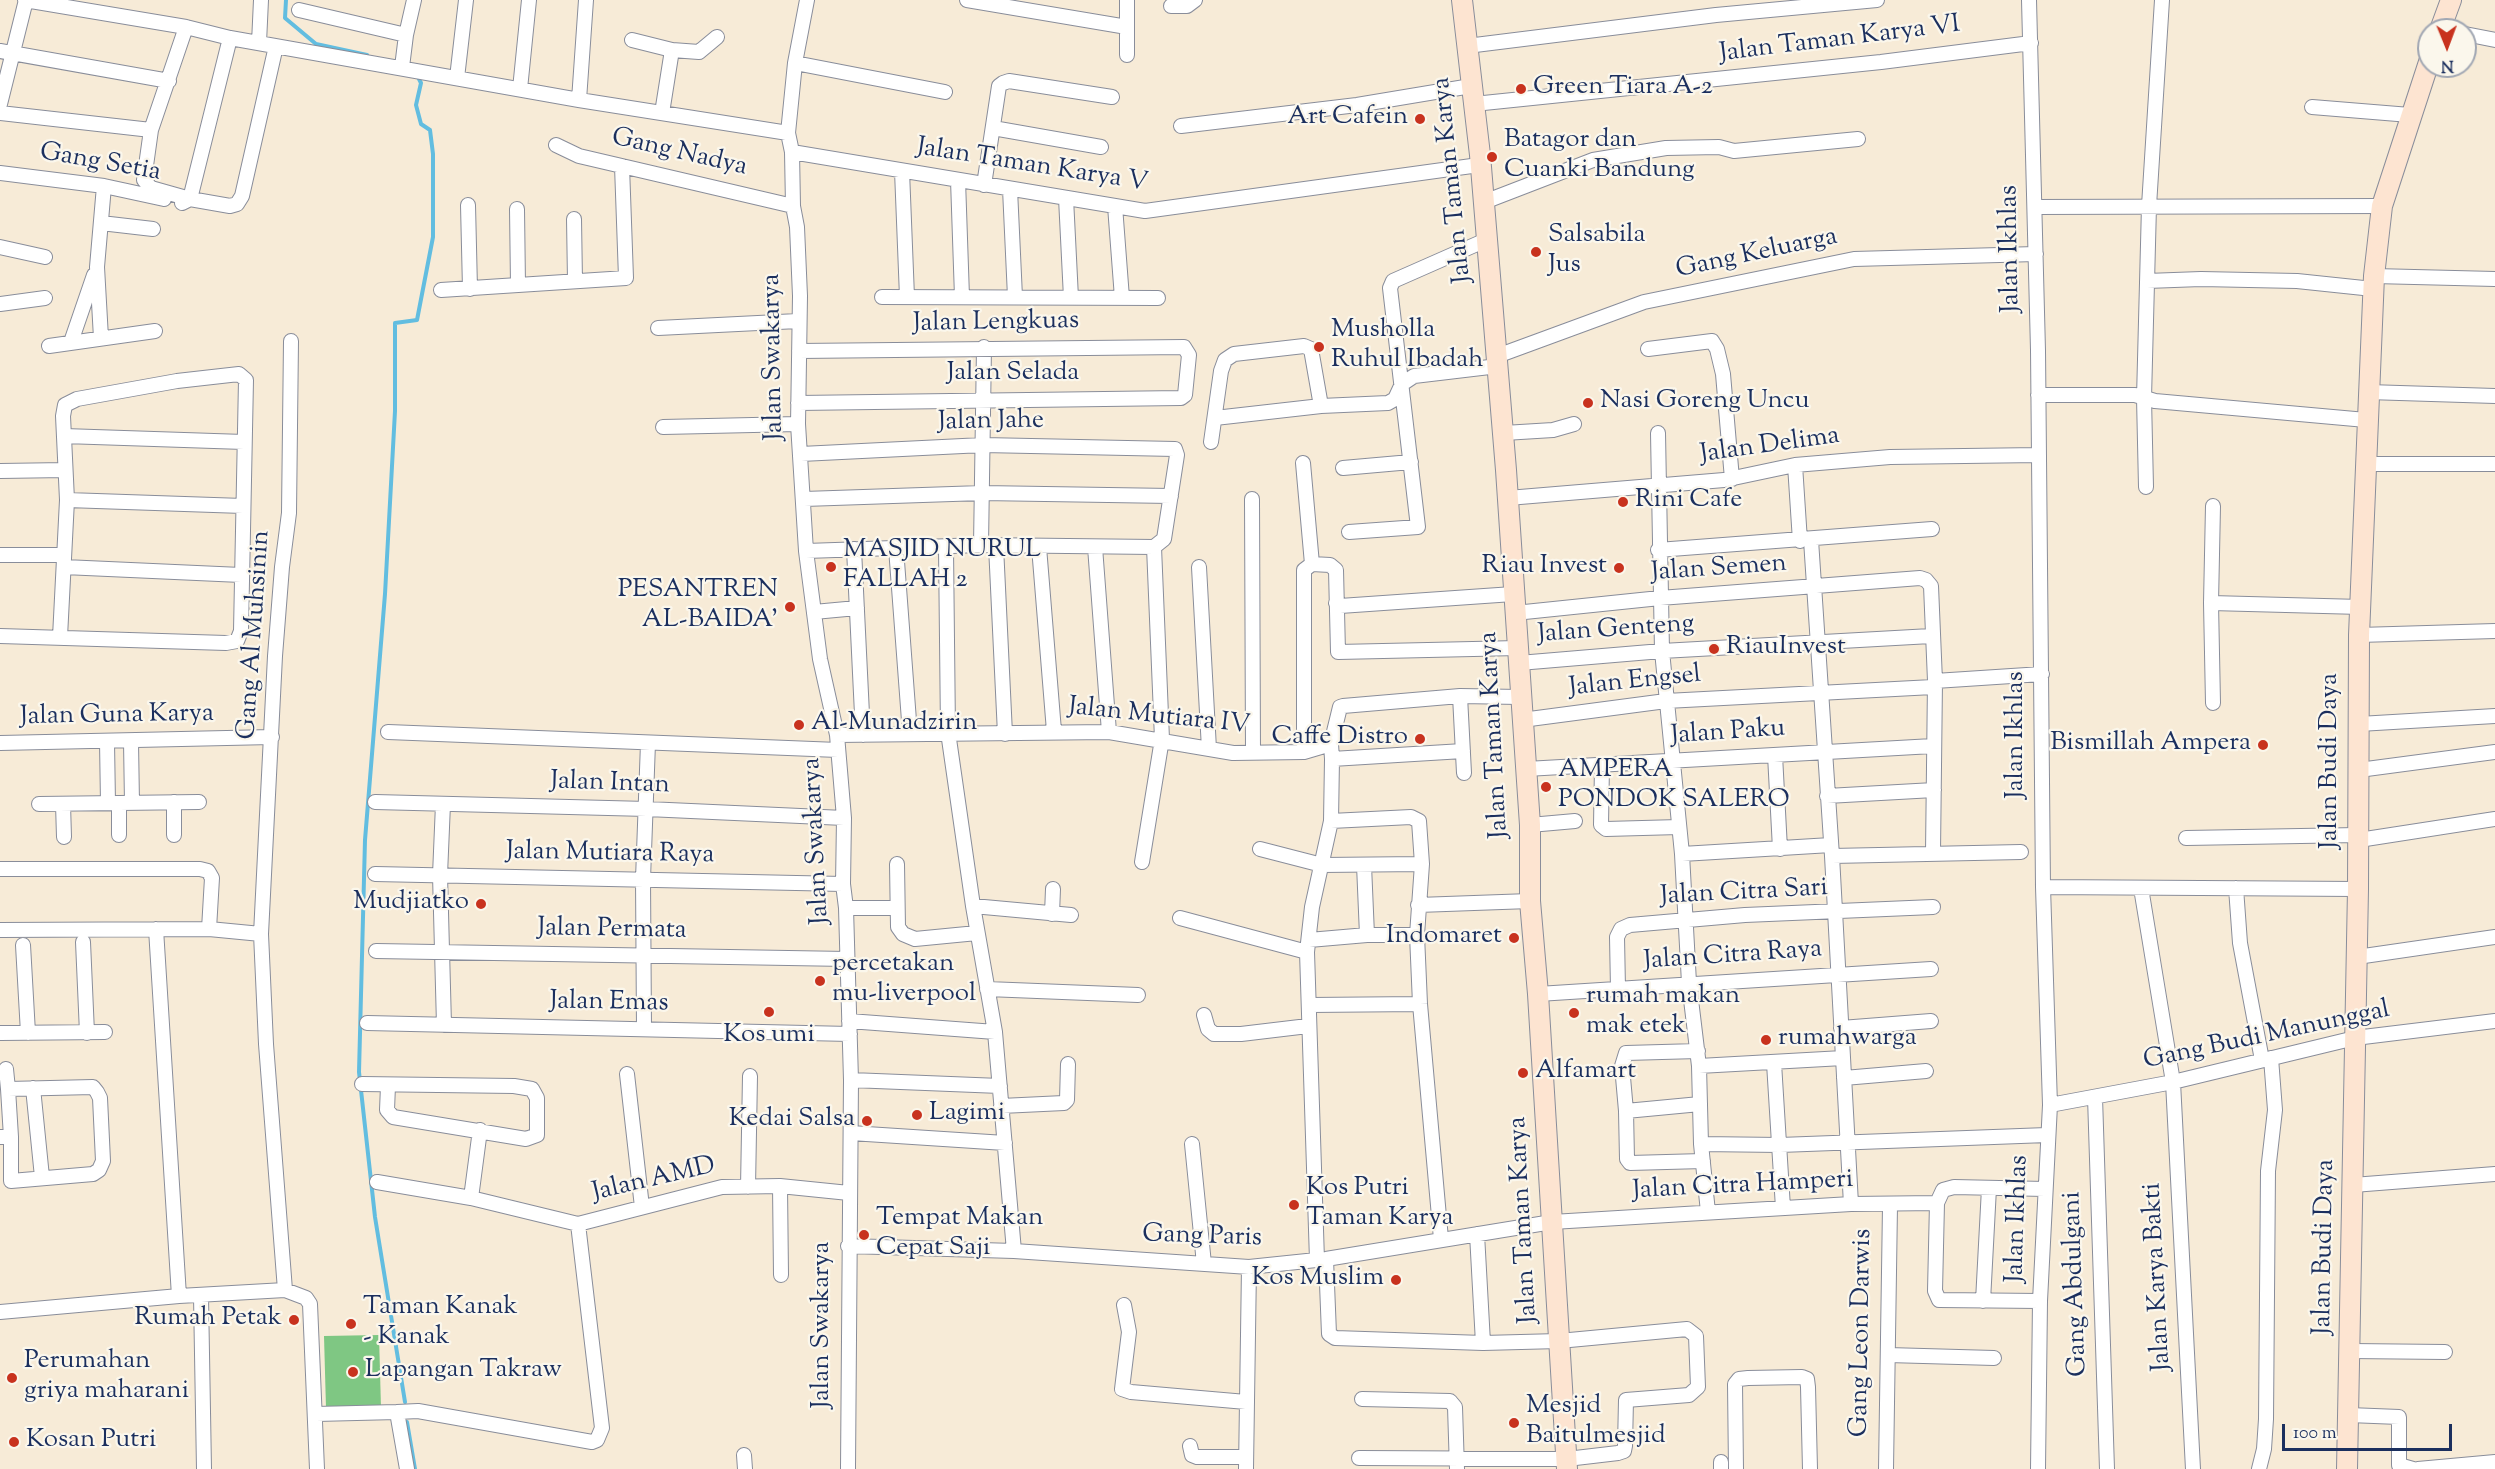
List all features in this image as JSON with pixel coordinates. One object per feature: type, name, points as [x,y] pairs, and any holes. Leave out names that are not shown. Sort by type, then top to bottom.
[{"type":"street","points":[[0,104],[7,51],[25,0],[186,27],[230,38],[579,100],[788,133]]},
{"type":"street","points":[[259,43],[261,0]]},
{"type":"street","points":[[402,67],[406,34],[414,0]]},
{"type":"street","points":[[457,78],[466,0]]},
{"type":"street","points":[[520,89],[529,0],[524,0]]},
{"type":"street","points":[[579,100],[586,0]]},
{"type":"street","name":"Jalan Swakarya","points":[[807,0],[795,63],[788,133],[792,152],[793,206],[798,250],[798,424],[806,551],[820,659],[837,735],[843,818],[843,884],[846,908],[851,1080],[848,1469]]},
{"type":"street","points":[[967,0],[1026,5],[1127,27]]},
{"type":"street","points":[[1127,0],[1127,55]]},
{"type":"street","points":[[1171,6],[1186,6],[1195,0]]},
{"type":"street","name":"Jalan Taman Karya","points":[[1462,0],[1484,202],[1504,433],[1530,825],[1530,901],[1538,994],[1567,1464]]},
{"type":"street","points":[[1715,0],[1716,15]]},
{"type":"street","points":[[1467,46],[1716,15],[1877,0]]},
{"type":"street","name":"Jalan Ikhlas","points":[[2029,0],[2036,254],[2043,887],[2050,1105],[2040,1301],[2038,1469]]},
{"type":"street","points":[[2146,487],[2144,399],[2149,206],[2162,0]]},
{"type":"street","points":[[2446,18],[2451,0]]},
{"type":"street","points":[[299,10],[406,34]]},
{"type":"street","points":[[186,27],[151,130],[144,180],[146,184],[161,191],[190,199],[230,206],[237,204],[242,196],[276,46]]},
{"type":"street","points":[[2477,36],[2495,40]]},
{"type":"street","points":[[632,40],[672,50],[699,52],[717,37]]},
{"type":"street","points":[[190,199],[230,38]]},
{"type":"street","name":"Jalan Taman Karya VI","points":[[1180,126],[1357,105],[1870,63],[2031,43]]},
{"type":"street","points":[[662,113],[672,50]]},
{"type":"street","points":[[7,51],[169,81]]},
{"type":"street","points":[[795,63],[945,92]]},
{"type":"street","name":"Jalan Budi Daya","points":[[2347,1469],[2359,838],[2359,635],[2366,420],[2374,282],[2382,206],[2423,78]]},
{"type":"street","points":[[984,185],[999,86],[1003,83],[1009,81],[1112,97]]},
{"type":"street","points":[[2312,108],[2410,115]]},
{"type":"street","points":[[0,113],[151,130]]},
{"type":"street","points":[[993,128],[1101,147]]},
{"type":"street","points":[[1484,202],[1593,160],[1666,148],[1719,147],[1734,151],[1858,139]]},
{"type":"street","name":"Gang Nadya","points":[[556,145],[579,156],[793,206]]},
{"type":"street","name":"Jalan Taman Karya V","points":[[792,152],[1145,211],[1479,165]]},
{"type":"street","points":[[441,290],[626,278],[622,166]]},
{"type":"street","points":[[902,171],[907,297]]},
{"type":"street","name":"Gang Setia","points":[[0,173],[104,186],[180,203],[190,199]]},
{"type":"street","points":[[958,180],[962,297]]},
{"type":"street","points":[[101,338],[97,267],[104,186]]},
{"type":"street","points":[[1010,189],[1015,297]]},
{"type":"street","points":[[1066,198],[1071,298]]},
{"type":"street","points":[[468,205],[470,289]]},
{"type":"street","points":[[1115,206],[1122,298]]},
{"type":"street","points":[[2035,207],[2382,206]]},
{"type":"street","points":[[517,209],[518,285]]},
{"type":"street","points":[[574,219],[575,281]]},
{"type":"street","points":[[101,223],[153,229]]},
{"type":"street","points":[[1349,532],[1418,527],[1390,288],[1393,281],[1486,240]]},
{"type":"street","points":[[0,247],[45,257]]},
{"type":"street","name":"Gang Keluarga","points":[[1402,384],[1414,376],[1497,361],[1644,302],[1854,260],[2036,254]]},
{"type":"street","points":[[71,342],[97,267]]},
{"type":"street","points":[[2147,281],[2201,279],[2374,282],[2495,279]]},
{"type":"street","points":[[882,297],[1158,298]]},
{"type":"street","points":[[0,304],[45,298]]},
{"type":"street","points":[[658,328],[798,321]]},
{"type":"street","points":[[49,345],[155,331]]},
{"type":"street","name":"Gang Al Muhsinin","points":[[285,1290],[266,1044],[261,933],[282,567],[289,513],[291,341]]},
{"type":"street","points":[[1648,349],[1712,341],[1717,349],[1723,374],[1732,479]]},
{"type":"street","points":[[1211,441],[1225,360],[1234,354],[1304,346],[1311,350],[1321,406]]},
{"type":"street","points":[[981,545],[984,347]]},
{"type":"street","name":"Jalan Lengkuas","points":[[799,351],[984,347],[1184,347],[1189,355]]},
{"type":"street","name":"Jalan Selada","points":[[798,403],[983,399],[1181,399],[1185,395],[1189,355]]},
{"type":"street","points":[[0,636],[226,643],[237,641],[241,631],[246,380],[239,374],[231,373],[77,399],[65,405],[66,500],[60,637]]},
{"type":"street","points":[[1215,418],[1321,406],[1388,403],[1395,399],[1402,384]]},
{"type":"street","points":[[2368,392],[2495,396]]},
{"type":"street","points":[[2038,394],[2135,395],[2144,399],[2366,420]]},
{"type":"street","points":[[663,427],[798,424]]},
{"type":"street","points":[[1504,433],[1553,430],[1574,424]]},
{"type":"street","points":[[1658,433],[1658,550],[1662,651],[1682,854],[1689,983],[1700,1066],[1701,1144],[1708,1212]]},
{"type":"street","points":[[64,436],[244,442]]},
{"type":"street","name":"Jalan Jahe","points":[[801,454],[983,445],[1166,447],[1175,449],[1177,455],[1171,496]]},
{"type":"street","name":"Jalan Delima","points":[[1508,498],[1658,483],[1732,479],[1795,465],[1930,455],[2039,456]]},
{"type":"street","points":[[1343,468],[1411,462]]},
{"type":"street","points":[[1303,463],[1308,567],[1304,752]]},
{"type":"street","points":[[2365,464],[2495,464]]},
{"type":"street","points":[[1795,465],[1813,587],[1818,642],[1851,1204]]},
{"type":"street","points":[[0,471],[65,471]]},
{"type":"street","points":[[804,499],[982,493],[1171,496],[1164,539],[1154,547],[981,545],[806,551]]},
{"type":"street","points":[[1252,499],[1253,752]]},
{"type":"street","points":[[66,500],[243,506]]},
{"type":"street","points":[[2212,703],[2213,506]]},
{"type":"street","points":[[1658,550],[1932,529]]},
{"type":"street","points":[[996,546],[1005,734]]},
{"type":"street","points":[[1039,547],[1054,731]]},
{"type":"street","points":[[1095,547],[1109,732]]},
{"type":"street","points":[[1142,862],[1162,740],[1154,547]]},
{"type":"street","points":[[896,548],[910,734]]},
{"type":"street","points":[[946,548],[948,732],[977,933],[995,1032],[1014,1251]]},
{"type":"street","points":[[854,549],[863,735]]},
{"type":"street","points":[[0,555],[241,575]]},
{"type":"street","points":[[1308,567],[1330,565],[1336,570],[1336,603]]},
{"type":"street","points":[[1199,567],[1209,749]]},
{"type":"street","name":"Jalan Semen","points":[[1336,603],[1340,606],[1660,598],[1926,580],[1931,586],[1931,636]]},
{"type":"street","name":"Jalan Genteng","points":[[1336,603],[1338,652],[1518,655],[1662,651],[1931,636]]},
{"type":"street","points":[[2211,603],[2361,607]]},
{"type":"street","points":[[814,612],[857,608]]},
{"type":"street","points":[[2359,635],[2495,631]]},
{"type":"street","points":[[1931,636],[1934,684],[1933,852]]},
{"type":"street","name":"Jalan Engsel","points":[[1522,720],[1666,701],[1934,684],[2042,674]]},
{"type":"street","points":[[1359,1458],[1567,1464],[1624,1451],[1626,1400],[1694,1392],[1698,1387],[1696,1336],[1688,1329],[1559,1341],[1483,1342],[1335,1338],[1329,1334],[1322,1259],[1308,1026],[1310,1005],[1308,946],[1312,907],[1331,821],[1331,744],[1340,707],[1460,696],[1520,697]]},
{"type":"street","points":[[1460,696],[1464,773]]},
{"type":"street","points":[[2359,724],[2495,716]]},
{"type":"street","points":[[388,732],[838,750]]},
{"type":"street","name":"Jalan Mutiara IV","points":[[837,735],[1109,732],[1233,753],[1304,752],[1331,744]]},
{"type":"street","name":"Jalan Guna Karya","points":[[0,743],[131,742],[272,737]]},
{"type":"street","points":[[107,742],[120,803]]},
{"type":"street","points":[[119,835],[120,803],[131,742]]},
{"type":"street","points":[[644,1029],[643,879],[648,743]]},
{"type":"street","name":"Jalan Paku","points":[[1526,769],[1934,746]]},
{"type":"street","points":[[1332,759],[1463,751]]},
{"type":"street","points":[[2359,770],[2495,752]]},
{"type":"street","points":[[1775,755],[1780,849]]},
{"type":"street","points":[[1602,765],[1601,825],[1606,829],[1679,827]]},
{"type":"street","points":[[1827,796],[1934,790]]},
{"type":"street","points":[[174,802],[174,835]]},
{"type":"street","points":[[39,804],[199,802]]},
{"type":"street","name":"Jalan Intan","points":[[375,802],[647,809],[843,818]]},
{"type":"street","points":[[63,804],[64,837]]},
{"type":"street","points":[[443,804],[440,875],[444,952],[444,1025]]},
{"type":"street","points":[[1331,821],[1411,817],[1419,821],[1422,834],[1417,935],[1420,1004],[1441,1239]]},
{"type":"street","points":[[2186,838],[2359,838],[2495,819]]},
{"type":"street","points":[[1530,825],[1575,821]]},
{"type":"street","points":[[1260,849],[1322,865],[1422,864]]},
{"type":"street","points":[[1682,854],[1780,849],[2021,852]]},
{"type":"street","points":[[897,864],[898,927],[903,934],[915,939],[977,933]]},
{"type":"street","points":[[1364,865],[1367,935]]},
{"type":"street","points":[[0,869],[200,869],[208,871],[212,878],[209,929]]},
{"type":"street","name":"Jalan Mutiara Raya","points":[[375,874],[843,884]]},
{"type":"street","points":[[2043,887],[2358,889]]},
{"type":"street","name":"Jalan Karya Bakti","points":[[2141,888],[2173,1082],[2193,1469]]},
{"type":"street","points":[[2236,888],[2240,944],[2275,1110],[2268,1171],[2265,1419],[2264,1449],[2259,1469]]},
{"type":"street","points":[[1052,914],[1053,889]]},
{"type":"street","points":[[1418,904],[1530,901]]},
{"type":"street","points":[[973,906],[1071,915]]},
{"type":"street","name":"Jalan Citra Sari","points":[[1618,989],[1617,937],[1621,929],[1630,925],[1933,907]]},
{"type":"street","points":[[846,908],[897,908]]},
{"type":"street","points":[[1180,918],[1308,946],[1367,935],[1417,935]]},
{"type":"street","points":[[156,929],[179,1296]]},
{"type":"street","points":[[0,930],[209,929],[261,933]]},
{"type":"street","points":[[2357,957],[2495,937]]},
{"type":"street","points":[[83,942],[87,1033]]},
{"type":"street","points":[[23,945],[28,1033]]},
{"type":"street","name":"Jalan Permata","points":[[376,951],[847,959]]},
{"type":"street","name":"Jalan Citra Raya","points":[[1538,994],[1931,969]]},
{"type":"street","points":[[987,989],[1138,995]]},
{"type":"street","points":[[1310,1005],[1420,1004]]},
{"type":"street","points":[[1204,1015],[1208,1029],[1214,1034],[1241,1034],[1308,1026]]},
{"type":"street","points":[[1841,1028],[1931,1021]]},
{"type":"street","name":"Gang Budi Manunggal","points":[[2050,1105],[2173,1082],[2355,1038],[2495,1021]]},
{"type":"street","name":"Jalan Emas","points":[[367,1023],[644,1029],[849,1028],[995,1032]]},
{"type":"street","points":[[0,1033],[105,1032]]},
{"type":"street","points":[[1698,1051],[1626,1053],[1622,1066],[1630,1162],[1703,1161]]},
{"type":"street","points":[[1700,1066],[1844,1058]]},
{"type":"street","points":[[1774,1063],[1783,1208]]},
{"type":"street","points":[[1001,1106],[1064,1103],[1068,1100],[1068,1064]]},
{"type":"street","points":[[6,1069],[9,1089],[5,1137],[6,1182],[93,1174],[99,1170],[103,1161],[100,1098],[93,1088],[9,1089]]},
{"type":"street","points":[[1844,1078],[1926,1071]]},
{"type":"street","points":[[627,1074],[642,1208]]},
{"type":"street","points":[[748,1186],[750,1076]]},
{"type":"street","points":[[851,1080],[1000,1086]]},
{"type":"street","points":[[362,1084],[514,1086],[532,1089],[537,1098],[537,1135],[533,1138],[393,1117],[387,1110],[388,1086]]},
{"type":"street","points":[[33,1088],[42,1177]]},
{"type":"street","name":"Gang Abdulgani","points":[[2095,1097],[2107,1469]]},
{"type":"street","points":[[1626,1111],[1700,1104]]},
{"type":"street","points":[[471,1198],[480,1130]]},
{"type":"street","points":[[850,1133],[1005,1143]]},
{"type":"street","points":[[1701,1144],[1780,1145],[2047,1135]]},
{"type":"street","points":[[1192,1144],[1204,1264]]},
{"type":"street","points":[[2353,1185],[2495,1174]]},
{"type":"street","name":"Jalan AMD","points":[[377,1182],[471,1198],[578,1224],[722,1187],[780,1186],[849,1193]]},
{"type":"street","points":[[780,1186],[781,1275]]},
{"type":"street","points":[[2040,1301],[1944,1301],[1937,1298],[1935,1291],[1937,1203],[1943,1190],[1954,1187],[2044,1189]]},
{"type":"street","points":[[1983,1301],[1989,1188]]},
{"type":"street","name":"Jalan Citra Hamperi","points":[[1552,1222],[1851,1204],[1890,1206],[1937,1203]]},
{"type":"street","name":"Gang Leon Darwis","points":[[1885,1465],[1890,1206]]},
{"type":"street","name":"Gang Paris","points":[[848,1246],[1014,1251],[1249,1267],[1322,1259],[1552,1222]]},
{"type":"street","name":"Jalan AMD","points":[[397,1412],[418,1411],[592,1442],[597,1440],[602,1428],[578,1224]]},
{"type":"street","points":[[1477,1234],[1483,1342]]},
{"type":"street","points":[[1194,1458],[1246,1463],[1249,1267]]},
{"type":"street","points":[[0,1312],[179,1296],[285,1290],[306,1298],[310,1304],[317,1469]]},
{"type":"street","points":[[201,1296],[204,1469]]},
{"type":"street","points":[[1124,1305],[1129,1332],[1122,1389],[1131,1392],[1246,1402]]},
{"type":"street","points":[[2351,1351],[2445,1352]]},
{"type":"street","points":[[1888,1355],[1994,1358]]},
{"type":"street","points":[[1735,1464],[1735,1384],[1739,1379],[1748,1378],[1802,1377],[1807,1379],[1808,1387],[1810,1469]]},
{"type":"street","points":[[1362,1399],[1450,1401],[1455,1407],[1461,1461]]},
{"type":"street","points":[[316,1414],[397,1412],[407,1469]]},
{"type":"street","points":[[2349,1415],[2399,1417],[2399,1465],[2416,1469],[2495,1461]]},
{"type":"green space","name":"Lapangan Takraw","points":[[379,1335],[381,1408],[326,1408],[324,1336]]},
{"type":"waterway","points":[[286,0],[285,18],[316,44],[367,55]]},
{"type":"waterway","points":[[405,1402],[375,1217],[359,1072],[365,840],[385,594],[395,411],[395,323],[417,320],[433,237],[433,154],[430,130],[421,124],[416,105],[421,83],[417,75]]},
{"type":"waterway","points":[[407,1422],[415,1469]]},
{"type":"place","name":"Green Tiara A-2","points":[[1521,89]]},
{"type":"place","name":"Art Cafein","points":[[1420,119]]},
{"type":"place","name":"Batagor dan Cuanki Bandung","points":[[1492,157]]},
{"type":"place","name":"Salsabila Jus","points":[[1536,252]]},
{"type":"place","name":"Musholla Ruhul Ibadah","points":[[1319,347]]},
{"type":"place","name":"Nasi Goreng Uncu","points":[[1588,403]]},
{"type":"place","name":"Rini Cafe","points":[[1623,502]]},
{"type":"place","name":"MASJID NURUL FALLAH 2","points":[[831,567]]},
{"type":"place","name":"Riau Invest","points":[[1619,568]]},
{"type":"place","name":"PESANTREN AL-BAIDA'","points":[[790,607]]},
{"type":"place","name":"RiauInvest","points":[[1714,649]]},
{"type":"place","name":"Al-Munadzirin","points":[[799,725]]},
{"type":"place","name":"Caffe Distro","points":[[1420,739]]},
{"type":"place","name":"Bismillah Ampera","points":[[2263,745]]},
{"type":"place","name":"AMPERA PONDOK SALERO","points":[[1546,787]]},
{"type":"place","name":"Mudjiatko","points":[[481,904]]},
{"type":"place","name":"Indomaret","points":[[1514,938]]},
{"type":"place","name":"percetakan mu-liverpool","points":[[820,981]]},
{"type":"place","name":"Kos umi","points":[[769,1012]]},
{"type":"place","name":"rumah makan mak etek","points":[[1574,1013]]},
{"type":"place","name":"rumahwarga","points":[[1766,1040]]},
{"type":"place","name":"Alfamart","points":[[1523,1073]]},
{"type":"place","name":"Lagimi","points":[[917,1115]]},
{"type":"place","name":"Kedai Salsa","points":[[867,1121]]},
{"type":"place","name":"Kos Putri Taman Karya","points":[[1294,1205]]},
{"type":"place","name":"Tempat Makan Cepat Saji","points":[[864,1235]]},
{"type":"place","name":"Kos Muslim","points":[[1396,1280]]},
{"type":"place","name":"Rumah Petak","points":[[294,1320]]},
{"type":"place","name":"Taman Kanak - Kanak","points":[[351,1324]]},
{"type":"place","name":"Lapangan Takraw","points":[[353,1372]]},
{"type":"place","name":"Perumahan griya maharani","points":[[12,1378]]},
{"type":"place","name":"Mesjid Baitulmesjid","points":[[1514,1423]]},
{"type":"place","name":"Kosan Putri","points":[[14,1442]]}]
